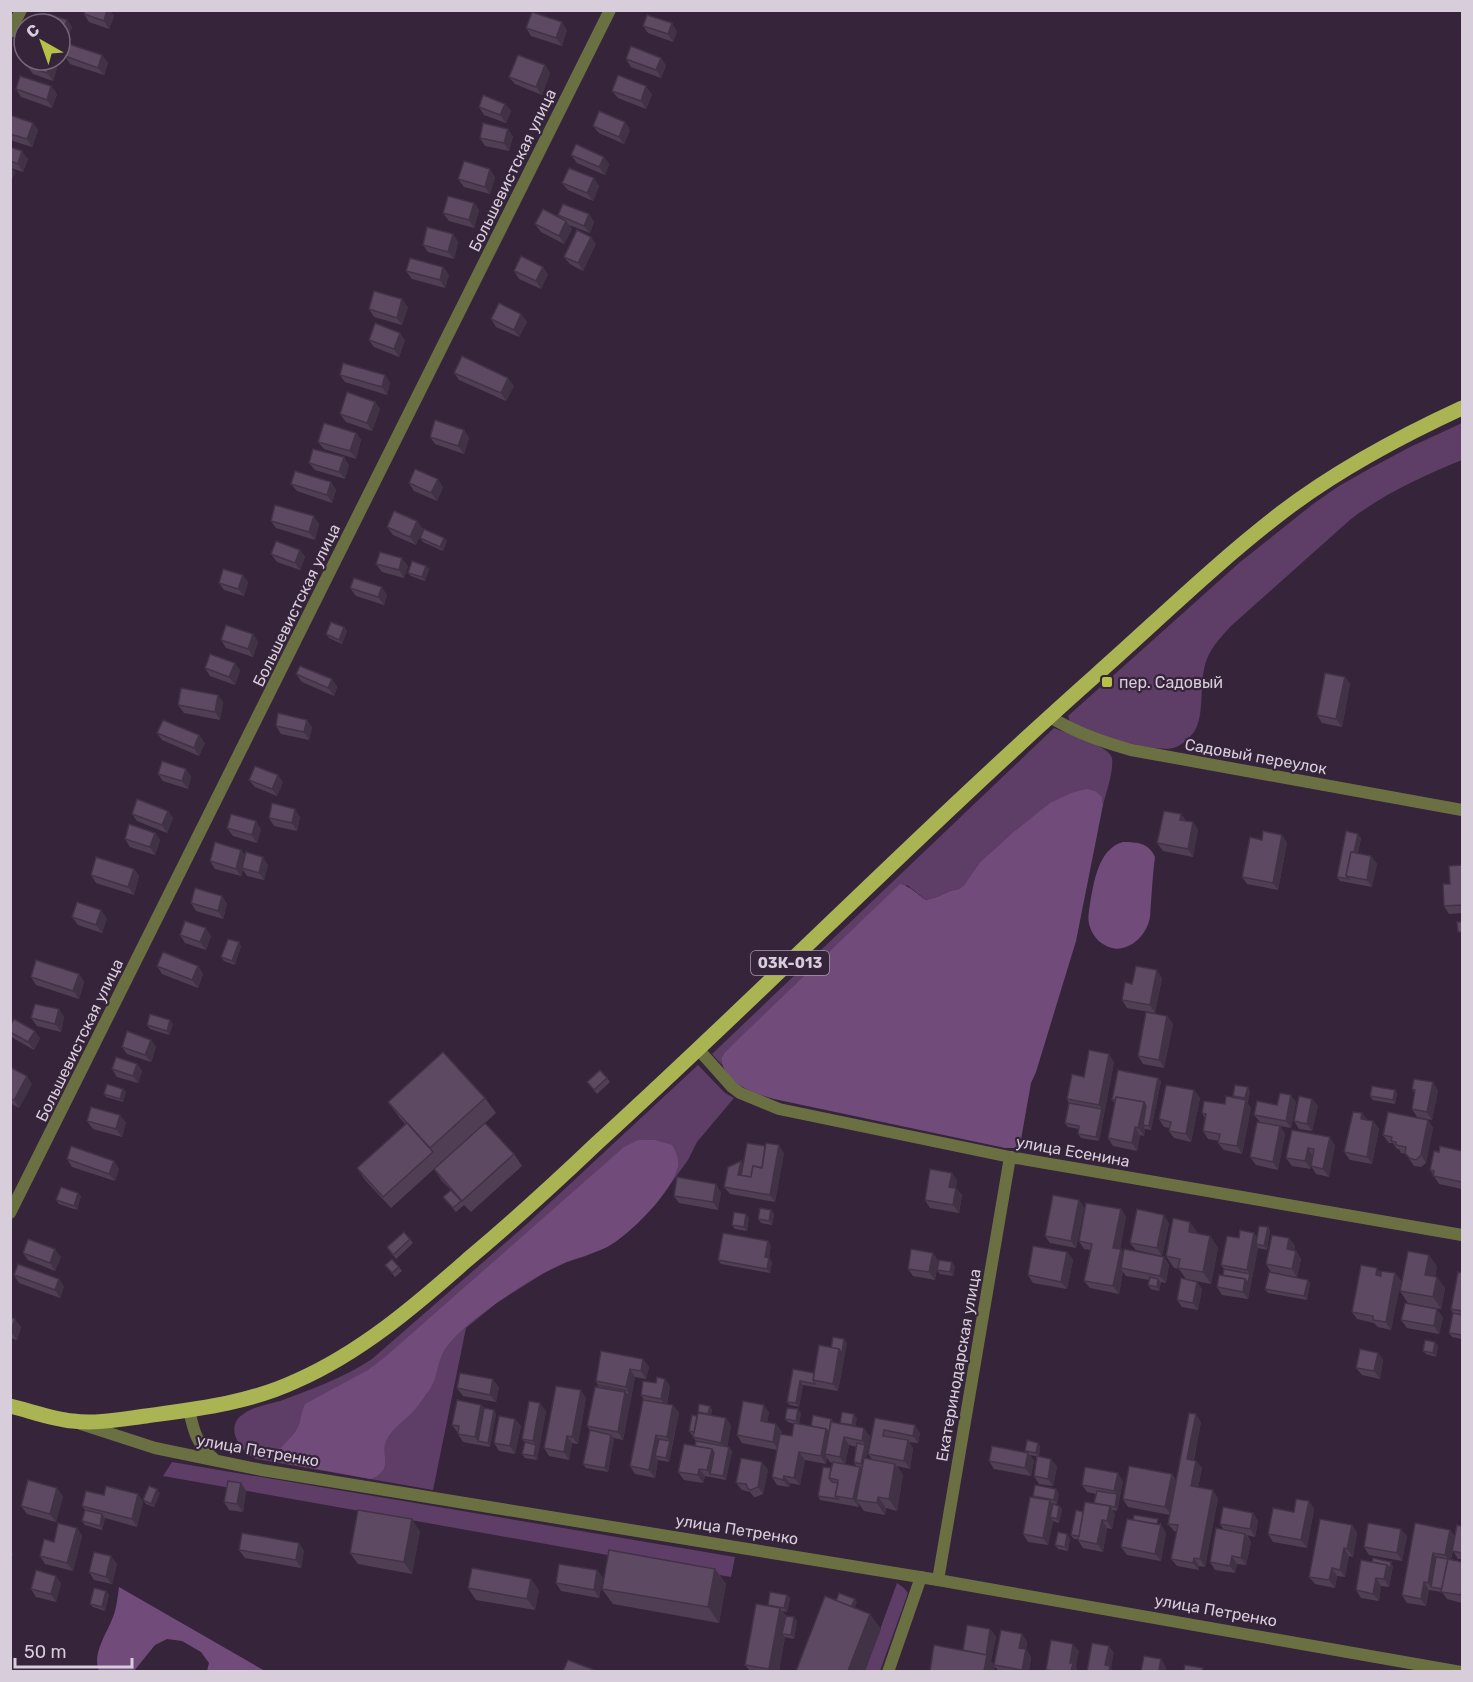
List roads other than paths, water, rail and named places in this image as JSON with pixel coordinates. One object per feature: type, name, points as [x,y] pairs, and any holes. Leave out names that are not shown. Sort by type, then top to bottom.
[{"type":"main road","name":"03К-013","points":[[73,1421],[123,1419],[247,1399],[298,1380],[330,1363],[381,1330],[441,1284],[513,1220],[699,1050],[891,865],[1050,717],[1243,544],[1320,485],[1420,427],[1462,408]]},
{"type":"main road","name":"улица Петренко","points":[[10,1406],[73,1421]]},
{"type":"street","points":[[10,32],[21,10]]},
{"type":"street","name":"Большевистская улица","points":[[10,1214],[610,10]]},
{"type":"street","name":"Садовый переулок","points":[[1050,717],[1089,737],[1131,750],[1462,810]]},
{"type":"street","name":"улица Есенина","points":[[699,1050],[732,1087],[747,1097],[779,1109],[1010,1157],[1462,1235]]},
{"type":"street","name":"Екатеринодарская улица","points":[[938,1580],[1010,1157]]},
{"type":"street","points":[[189,1410],[195,1434],[216,1461]]},
{"type":"street","name":"улица Петренко","points":[[73,1421],[134,1442],[262,1470],[921,1577],[1461,1671]]},
{"type":"street","points":[[888,1671],[921,1577]]},
{"type":"place","name":"пер. Садовый","points":[[1107,682]]}]
